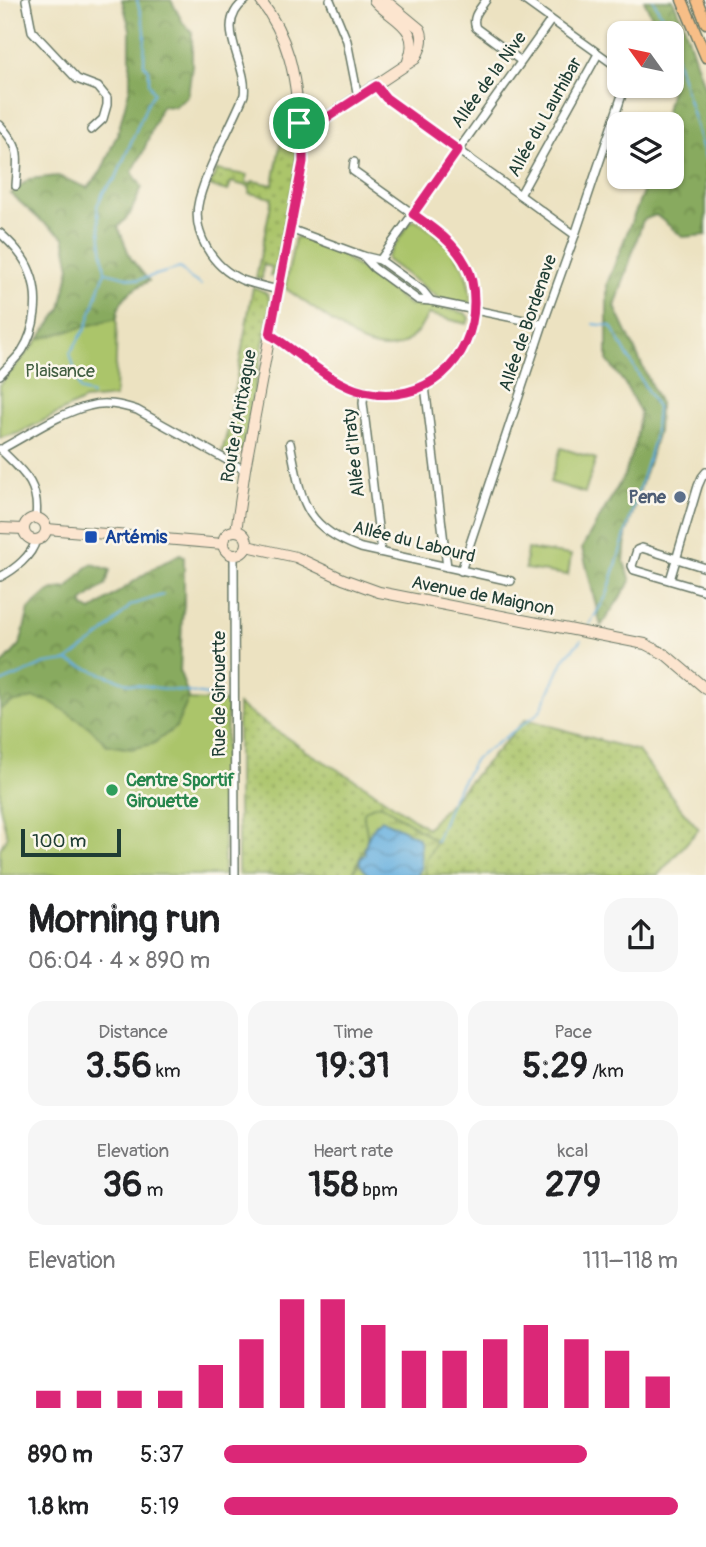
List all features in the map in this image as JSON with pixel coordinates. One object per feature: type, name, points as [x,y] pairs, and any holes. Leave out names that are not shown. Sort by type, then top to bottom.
[{"type":"main road","points":[[682,0],[706,57]]},
{"type":"main road","points":[[697,0],[706,23]]},
{"type":"street","points":[[26,0],[32,32],[77,79],[98,87],[107,98],[103,119],[91,130]]},
{"type":"street","points":[[246,0],[231,21],[230,34],[244,77],[244,95],[204,185],[198,215],[205,246],[223,269],[243,280],[278,290]]},
{"type":"street","points":[[260,0],[272,16],[286,45],[296,84],[299,123]]},
{"type":"street","points":[[330,0],[347,41],[358,97]]},
{"type":"street","points":[[374,0],[410,34],[412,44],[407,64]]},
{"type":"street","points":[[311,128],[415,59],[420,50],[422,33],[385,0]]},
{"type":"street","points":[[486,0],[474,17],[476,28],[522,61]]},
{"type":"street","points":[[524,0],[607,60]]},
{"type":"street","name":"Allée de la Nive","points":[[380,260],[551,20]]},
{"type":"street","name":"Allée du Laurhibar","points":[[520,195],[598,54]]},
{"type":"street","points":[[376,86],[386,98],[575,235]]},
{"type":"street","name":"Allée de Bordenave","points":[[461,570],[621,98]]},
{"type":"street","points":[[299,123],[305,123],[311,128],[311,138],[303,143],[296,140],[292,134],[299,123]]},
{"type":"street","points":[[0,125],[14,141],[17,149],[16,186]]},
{"type":"street","name":"Route d'Aritxague","points":[[236,531],[245,469],[303,162],[303,143]]},
{"type":"street","points":[[270,335],[348,387],[389,395],[425,386],[460,355],[471,330],[474,310],[474,292],[467,266],[440,233],[353,171],[354,162]]},
{"type":"street","points":[[290,229],[380,260],[424,291],[430,301]]},
{"type":"street","points":[[0,233],[14,246],[29,269],[35,290],[35,303],[26,342],[21,352],[0,375]]},
{"type":"street","points":[[363,256],[374,268],[418,300],[543,324]]},
{"type":"street","points":[[425,386],[447,567]]},
{"type":"street","name":"Allée d'Iraty","points":[[364,392],[363,403],[381,552]]},
{"type":"street","points":[[0,462],[5,447],[68,414],[90,405],[118,405],[137,410],[245,469]]},
{"type":"street","name":"Allée du Labourd","points":[[290,443],[300,493],[306,506],[328,532],[339,539],[361,548],[511,581]]},
{"type":"street","points":[[3,451],[32,483],[36,496],[36,517]]},
{"type":"street","points":[[670,579],[698,486],[706,472]]},
{"type":"street","points":[[36,517],[44,521],[47,529],[43,537],[36,540],[26,536],[24,529],[27,520],[36,517]]},
{"type":"street","points":[[0,528],[24,529]]},
{"type":"street","points":[[47,529],[223,544]]},
{"type":"street","points":[[236,531],[246,537],[247,546],[241,554],[234,555],[225,551],[223,544],[229,532],[236,531]]},
{"type":"street","points":[[0,577],[28,555],[36,540]]},
{"type":"street","name":"Avenue de Maignon","points":[[247,546],[296,557],[379,592],[645,644],[666,655],[706,689]]},
{"type":"street","points":[[706,568],[642,548],[637,550],[632,566],[634,569],[706,591]]},
{"type":"street","name":"Rue de Girouette","points":[[234,555],[235,875]]},
{"type":"green space","points":[[122,0],[171,0],[183,23],[192,32],[188,96],[174,107],[161,106],[132,172],[142,187],[130,214],[118,227],[131,259],[149,281],[127,295],[120,305],[117,318],[39,339],[61,309],[70,267],[64,237],[11,194],[29,179],[58,176],[88,188],[102,170],[118,132],[130,87],[130,29]]},
{"type":"green space","points":[[644,0],[673,0],[683,21],[654,21]]},
{"type":"green space","points":[[684,25],[706,92],[706,235],[683,237],[656,215],[643,220],[615,307],[659,402],[658,431],[626,535],[624,562],[631,581],[601,626],[582,548],[624,476],[636,442],[640,412],[625,384],[607,360],[607,284],[644,189],[684,189],[684,112],[666,112],[669,98],[684,98]]},
{"type":"green space","points":[[283,128],[286,128],[296,148],[296,170],[274,276],[270,276],[272,267],[263,265],[262,279],[256,278],[272,198],[249,193],[250,187],[231,182],[228,191],[209,186],[217,170],[247,175],[246,183],[252,184],[253,181],[273,185]]},
{"type":"green space","points":[[416,220],[438,236],[455,254],[466,275],[471,302],[467,304],[440,299],[387,260],[411,221]]},
{"type":"green space","points":[[295,238],[332,248],[411,306],[415,302],[465,313],[469,318],[467,324],[428,314],[416,333],[401,345],[383,348],[361,342],[285,288]]},
{"type":"green space","points":[[253,287],[265,293],[271,304],[243,449],[234,456],[222,452]]},
{"type":"green space","name":"Plaisance","points":[[117,318],[115,397],[84,400],[19,433],[0,438],[0,384],[39,339]]},
{"type":"green space","points":[[561,448],[596,459],[585,493],[550,482]]},
{"type":"green space","points":[[527,549],[571,555],[568,575],[525,569]]},
{"type":"green space","points":[[180,554],[184,556],[184,605],[180,672],[189,698],[176,727],[153,744],[132,749],[107,745],[89,727],[11,703],[0,710],[0,667],[20,645],[29,609],[48,592],[68,588],[93,564],[110,570],[106,584],[82,602],[84,607],[91,611],[152,569]]},
{"type":"green space","name":"Centre Sportif Girouette","points":[[34,698],[51,702],[89,727],[107,745],[131,749],[153,744],[176,727],[188,700],[228,702],[224,773],[224,875],[0,875],[0,849],[7,836],[0,807],[0,710],[11,703]]},
{"type":"green space","points":[[238,705],[427,828],[526,719],[638,751],[699,829],[658,875],[238,875]]},
{"type":"green space","points":[[381,804],[436,841],[426,860],[426,875],[352,875],[367,838],[364,813],[367,809]]},
{"type":"water","points":[[381,819],[420,841],[421,869],[417,875],[368,875],[360,864],[370,834]]},
{"type":"waterway","points":[[92,395],[80,390],[70,353],[86,328],[105,272],[97,206],[104,191],[116,178],[154,93],[149,83],[149,71],[144,64],[145,31],[137,0]]},
{"type":"waterway","points":[[653,0],[665,21]]},
{"type":"waterway","points":[[684,85],[706,160]]},
{"type":"waterway","points":[[106,272],[138,280],[180,268],[201,285]]},
{"type":"waterway","points":[[589,625],[607,595],[654,439],[657,408],[611,326],[593,324]]},
{"type":"waterway","points":[[0,683],[45,664],[67,661],[104,633],[131,605],[163,595]]},
{"type":"waterway","points":[[436,841],[453,797],[475,759],[537,714],[564,659],[581,640]]},
{"type":"waterway","points":[[67,661],[130,684],[222,697]]},
{"type":"place","name":"Pene","points":[[680,497]]},
{"type":"place","name":"Artémis","points":[[91,537]]},
{"type":"place","name":"Centre Sportif Girouette","points":[[112,790]]},
{"type":"route","points":[[376,86],[386,98],[458,150],[413,214],[440,233],[467,266],[474,292],[474,310],[471,330],[460,355],[425,386],[389,395],[348,387],[270,335],[303,162],[303,143],[296,140],[292,134],[299,123],[305,123],[311,128],[376,86]]}]
